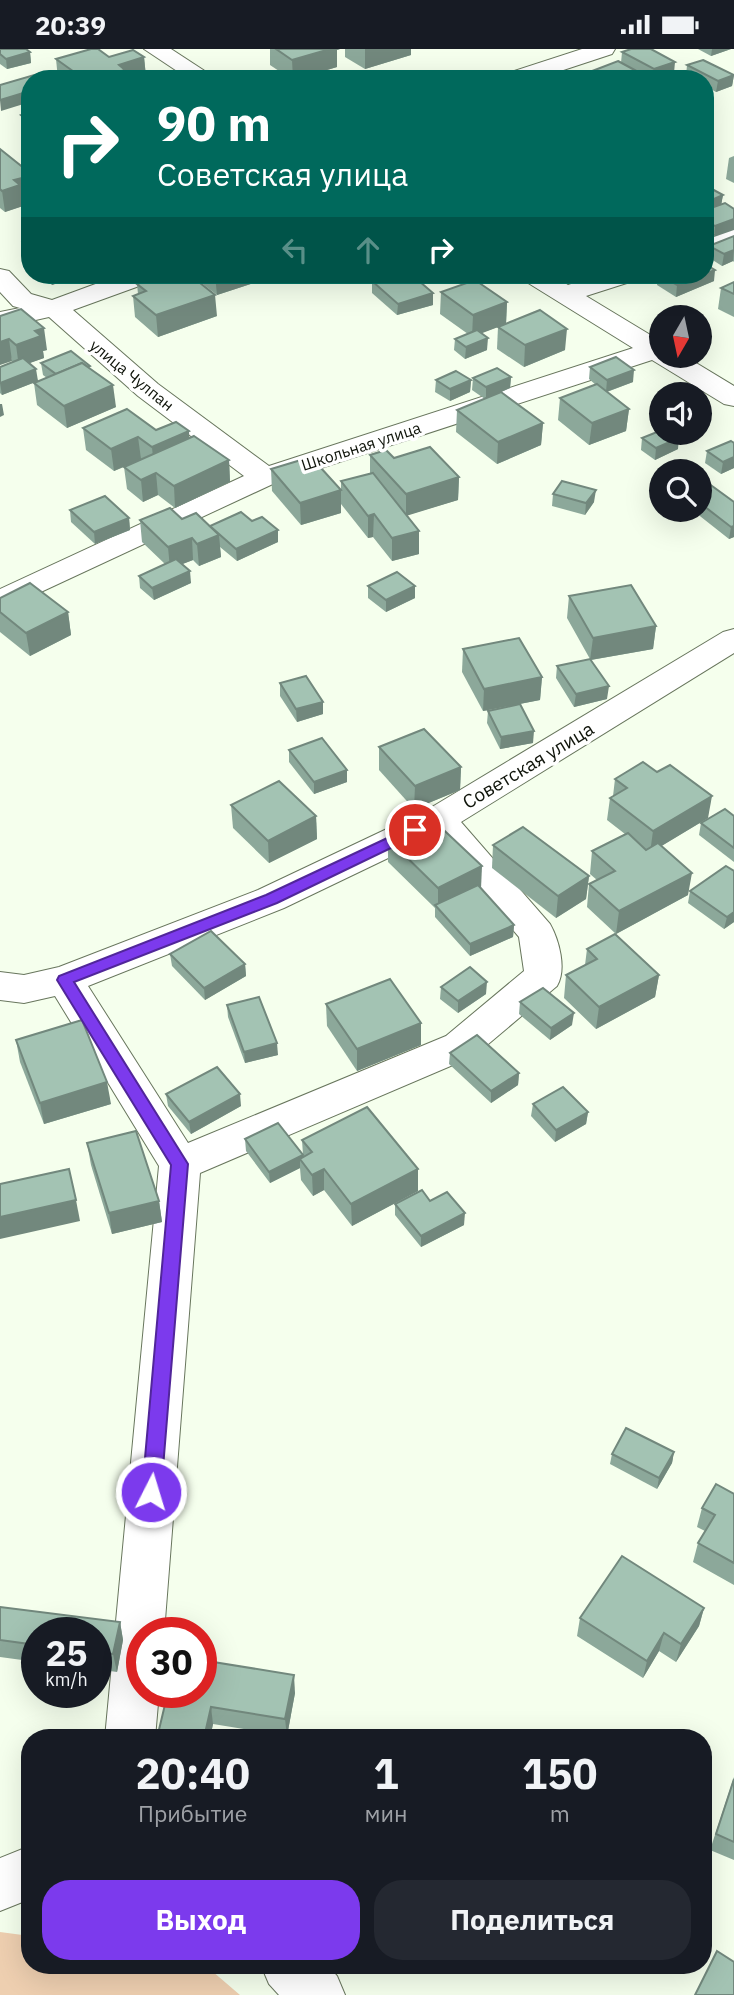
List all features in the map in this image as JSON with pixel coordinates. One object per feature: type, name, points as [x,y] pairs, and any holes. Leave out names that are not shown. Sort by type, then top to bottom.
[{"type":"street","points":[[155,49],[191,70]]},
{"type":"street","points":[[540,70],[604,49]]},
{"type":"street","points":[[714,244],[734,237]]},
{"type":"street","name":"улица Чулпан","points":[[0,277],[22,300],[54,309],[148,390],[265,477]]},
{"type":"street","points":[[0,320],[54,309],[120,284]]},
{"type":"street","points":[[549,284],[649,346]]},
{"type":"street","points":[[566,294],[597,284]]},
{"type":"street","name":"Школьная улица","points":[[0,601],[265,477],[649,356]]},
{"type":"street","points":[[685,368],[734,398]]},
{"type":"street","name":"Советская улица","points":[[0,985],[24,989],[65,980],[271,899],[439,819],[734,639]]},
{"type":"street","points":[[180,1164],[460,1046],[544,976],[537,933],[439,819]]},
{"type":"street","points":[[65,980],[180,1164],[131,1729]]},
{"type":"street","points":[[0,1885],[21,1876]]},
{"type":"street","points":[[297,1974],[318,1995]]},
{"type":"shaded area","points":[[0,1932],[21,1935],[21,1974],[216,1974],[240,1995],[0,1995]]},
{"type":"building","points":[[0,49],[26,49],[30,52],[6,59],[0,54]]},
{"type":"building","points":[[91,49],[98,49],[109,57],[133,50],[144,57],[119,65],[125,70],[71,70],[56,59]]},
{"type":"building","points":[[276,49],[330,49],[292,60]]},
{"type":"building","points":[[651,49],[675,62],[654,69],[622,52]]},
{"type":"building","points":[[703,60],[734,75],[718,81],[714,79],[714,70],[697,70],[687,65]]},
{"type":"building","points":[[618,61],[635,70],[595,70]]},
{"type":"building","points":[[21,79],[21,94],[0,100],[0,85]]},
{"type":"building","points":[[0,149],[21,166],[21,178],[14,180],[20,185],[2,191]]},
{"type":"building","points":[[714,190],[723,195],[714,199]]},
{"type":"building","points":[[725,203],[734,209],[734,219],[714,225],[714,207]]},
{"type":"building","points":[[734,236],[734,250],[724,254],[714,249],[714,244]]},
{"type":"building","points":[[734,282],[734,294],[721,288]]},
{"type":"building","points":[[137,284],[201,284],[215,295],[156,315],[133,296],[146,291]]},
{"type":"building","points":[[375,284],[422,284],[433,293],[398,304]]},
{"type":"building","points":[[464,284],[481,284],[507,302],[473,315],[441,292]]},
{"type":"building","points":[[21,309],[44,328],[35,331],[41,336],[16,345],[9,339],[0,342],[0,316]]},
{"type":"building","points":[[540,310],[567,329],[525,345],[498,327]]},
{"type":"building","points":[[477,330],[488,338],[466,347],[455,339]]},
{"type":"building","points":[[71,351],[90,366],[82,363],[56,374],[41,363]]},
{"type":"building","points":[[616,357],[634,370],[607,380],[590,367]]},
{"type":"building","points":[[23,358],[36,369],[0,383],[0,367]]},
{"type":"building","points":[[82,363],[113,385],[64,406],[34,383]]},
{"type":"building","points":[[497,368],[511,377],[486,387],[473,378]]},
{"type":"building","points":[[456,371],[471,380],[450,389],[436,380]]},
{"type":"building","points":[[597,384],[629,409],[592,423],[560,398]]},
{"type":"building","points":[[501,392],[543,423],[498,442],[457,410]]},
{"type":"building","points":[[127,409],[156,430],[176,422],[189,431],[152,447],[138,437],[111,449],[83,428]]},
{"type":"building","points":[[194,436],[229,460],[174,486],[156,473],[141,480],[124,467]]},
{"type":"building","points":[[731,441],[734,443],[734,457],[723,462],[707,451]]},
{"type":"building","points":[[430,447],[459,477],[406,494],[370,455],[386,450],[394,458]]},
{"type":"building","points":[[311,457],[341,490],[300,503],[271,469]]},
{"type":"building","points":[[373,473],[419,531],[392,538],[374,514],[368,516],[341,481]]},
{"type":"building","points":[[562,481],[596,490],[586,503],[553,494]]},
{"type":"building","points":[[712,486],[734,502],[734,526],[731,527],[712,512]]},
{"type":"building","points":[[105,496],[129,518],[94,532],[70,510]]},
{"type":"building","points":[[170,508],[182,519],[196,513],[219,535],[197,544],[192,538],[168,547],[140,520]]},
{"type":"building","points":[[241,512],[252,521],[262,517],[278,530],[236,549],[210,526]]},
{"type":"building","points":[[176,559],[190,571],[152,588],[139,576]]},
{"type":"building","points":[[397,572],[415,586],[386,600],[368,586]]},
{"type":"building","points":[[30,583],[68,612],[26,633],[0,612],[0,598]]},
{"type":"building","points":[[631,585],[656,626],[593,638],[569,596]]},
{"type":"building","points":[[519,638],[542,677],[484,689],[463,649]]},
{"type":"building","points":[[590,659],[609,686],[576,694],[557,666]]},
{"type":"building","points":[[306,676],[323,702],[296,709],[280,683]]},
{"type":"building","points":[[520,704],[534,731],[501,737],[488,711]]},
{"type":"building","points":[[424,729],[461,767],[415,786],[379,747]]},
{"type":"building","points":[[322,738],[347,770],[314,782],[289,750]]},
{"type":"building","points":[[643,762],[657,772],[670,765],[712,796],[653,831],[610,798],[627,788],[615,779]]},
{"type":"building","points":[[279,781],[316,816],[268,841],[231,805]]},
{"type":"building","points":[[725,809],[734,816],[734,848],[701,823]]},
{"type":"building","points":[[431,818],[482,866],[438,888],[388,839]]},
{"type":"building","points":[[523,827],[589,876],[558,896],[493,845]]},
{"type":"building","points":[[628,833],[646,850],[658,843],[692,873],[619,911],[589,884],[615,871],[592,851]]},
{"type":"building","points":[[726,866],[734,871],[734,912],[727,917],[690,891]]},
{"type":"building","points":[[478,885],[514,925],[470,944],[435,905]]},
{"type":"building","points":[[211,931],[245,964],[204,988],[170,954]]},
{"type":"building","points":[[615,934],[659,975],[599,1007],[566,975],[597,959],[587,949]]},
{"type":"building","points":[[470,967],[487,982],[458,1001],[441,987]]},
{"type":"building","points":[[390,979],[421,1023],[357,1049],[326,1004]]},
{"type":"building","points":[[543,988],[574,1013],[551,1028],[520,1002]]},
{"type":"building","points":[[259,997],[277,1043],[244,1052],[227,1005]]},
{"type":"building","points":[[82,1020],[107,1082],[40,1103],[16,1040]]},
{"type":"building","points":[[477,1035],[519,1073],[491,1091],[450,1053]]},
{"type":"building","points":[[217,1067],[240,1094],[189,1122],[166,1094]]},
{"type":"building","points":[[563,1087],[588,1112],[556,1130],[533,1104]]},
{"type":"building","points":[[367,1107],[418,1169],[351,1204],[324,1169],[312,1175],[300,1159],[312,1152],[302,1140]]},
{"type":"building","points":[[278,1123],[303,1155],[269,1172],[245,1139]]},
{"type":"building","points":[[136,1131],[159,1201],[109,1213],[87,1143]]},
{"type":"building","points":[[69,1169],[76,1200],[0,1217],[0,1184]]},
{"type":"building","points":[[422,1190],[430,1201],[447,1192],[465,1213],[421,1236],[395,1204]]},
{"type":"building","points":[[626,1428],[674,1452],[659,1478],[612,1454]]},
{"type":"building","points":[[716,1484],[734,1494],[734,1563],[698,1543],[715,1515],[702,1508]]},
{"type":"building","points":[[622,1556],[704,1608],[681,1644],[664,1633],[647,1661],[580,1618]]},
{"type":"building","points":[[0,1607],[80,1617],[21,1617],[21,1643],[0,1640]]},
{"type":"building","points":[[112,1621],[120,1622],[112,1654]]},
{"type":"building","points":[[217,1663],[294,1675],[285,1719],[217,1708]]},
{"type":"building","points":[[164,1708],[211,1708],[206,1729],[159,1729]]},
{"type":"building","points":[[734,1779],[734,1842],[716,1834]]},
{"type":"building","points":[[717,1951],[734,1962],[734,1995],[695,1995],[706,1974],[712,1974],[712,1961]]},
{"type":"route","points":[[151,1492],[180,1164],[65,980],[271,899],[415,830]]}]
